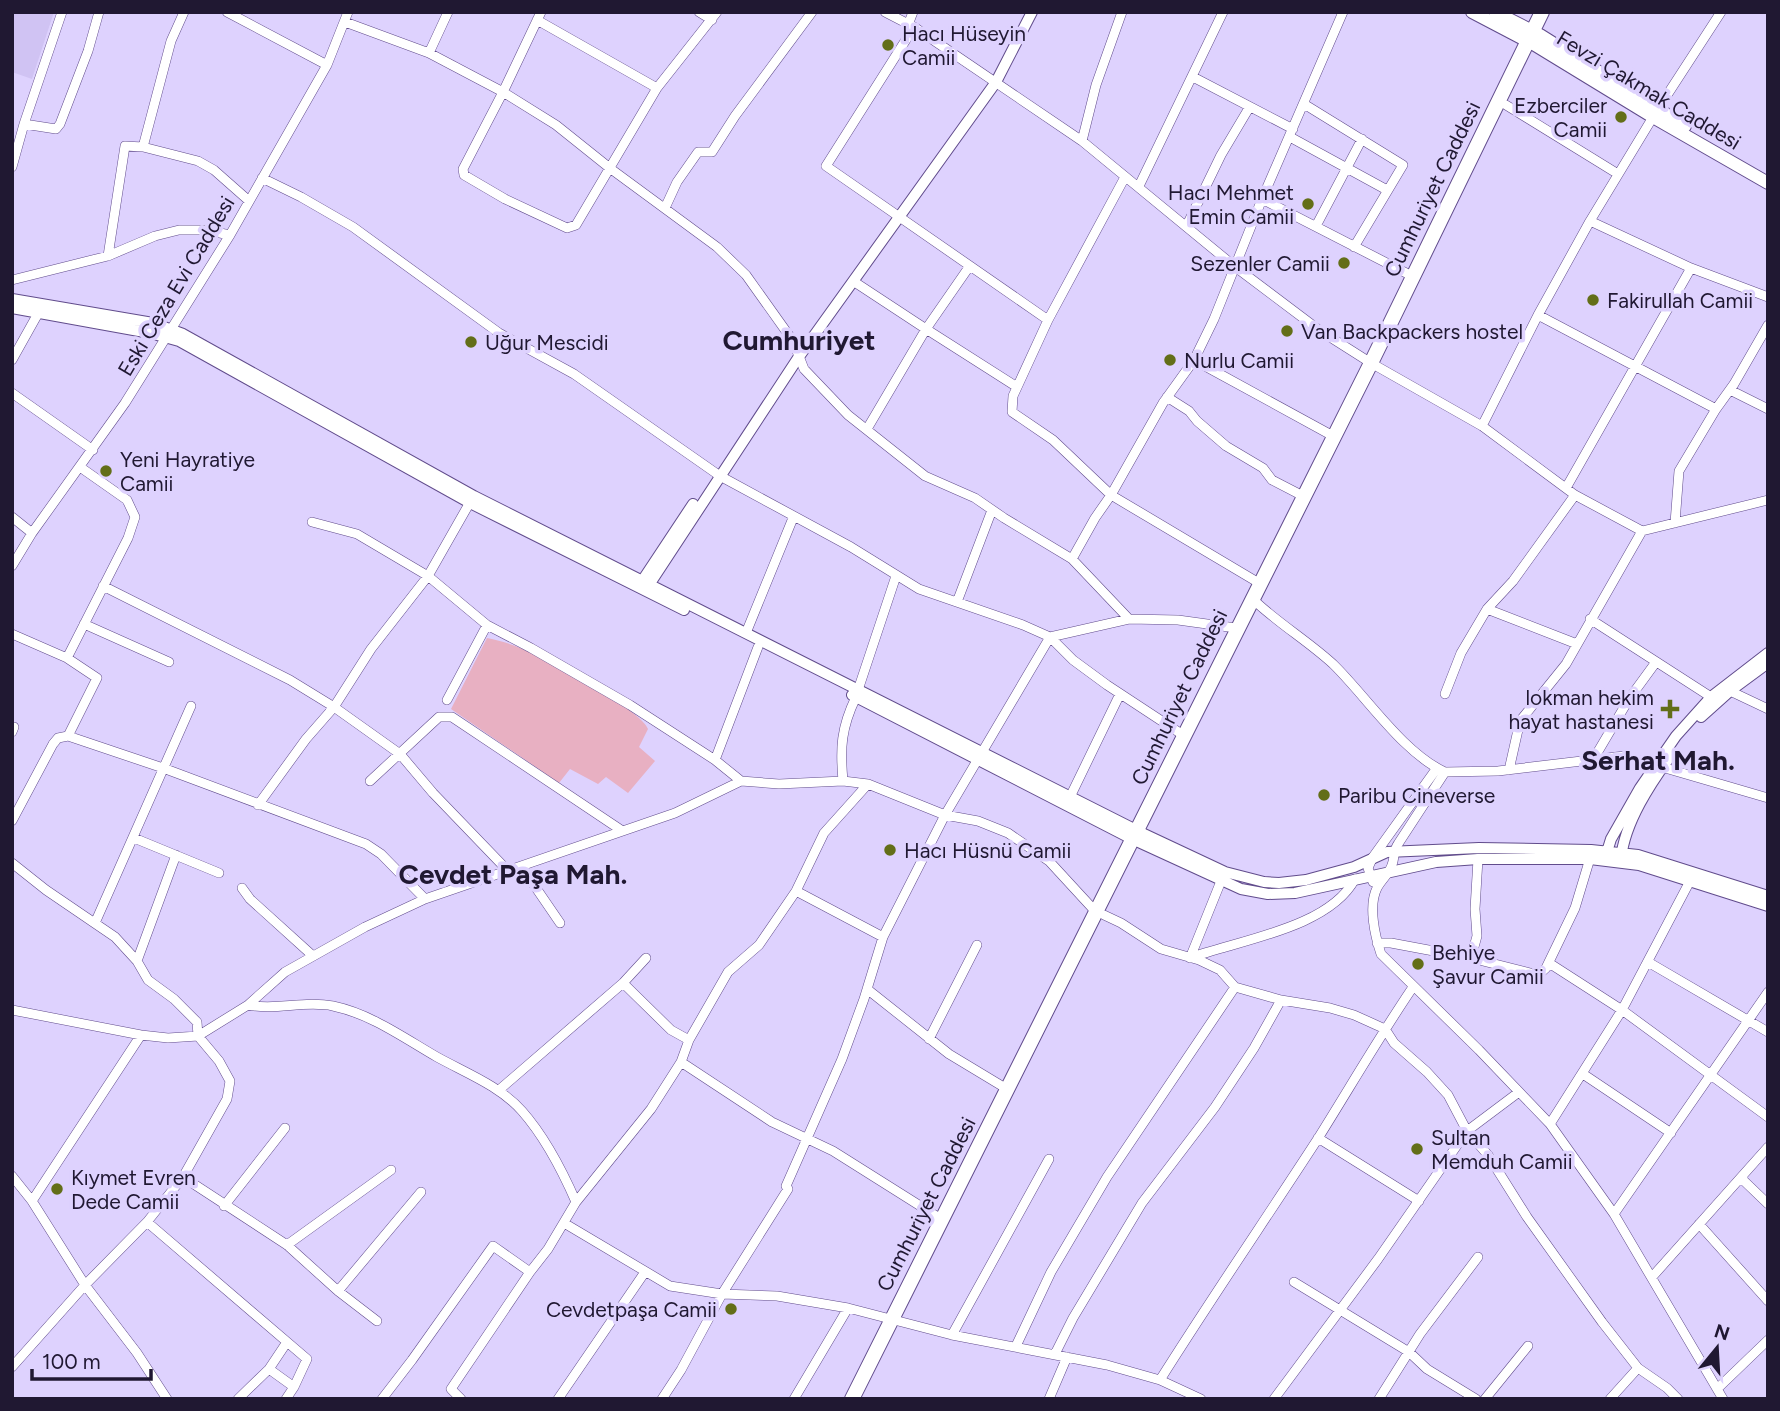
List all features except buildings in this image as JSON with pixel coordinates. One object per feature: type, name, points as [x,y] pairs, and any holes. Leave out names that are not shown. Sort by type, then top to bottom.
[{"type":"main road","name":"Fevzi Çakmak Caddesi","points":[[1472,12],[1534,38],[1768,183]]},
{"type":"main road","points":[[1495,12],[1534,38]]},
{"type":"main road","name":"Cumhuriyet Caddesi","points":[[852,1399],[896,1321],[1506,105],[1542,12]]},
{"type":"main road","name":"Cumhuriyet Caddesi","points":[[1138,837],[1183,735],[1332,436],[1374,365],[1412,276],[1534,38],[1551,12]]},
{"type":"main road","name":"Fevzi Çakmak Caddesi","points":[[1655,113],[1768,173]]},
{"type":"main road","name":"Cumhuriyet Caddesi","points":[[862,1399],[941,1219],[1100,913]]},
{"type":"street","points":[[12,167],[62,12]]},
{"type":"street","points":[[24,124],[56,130],[88,51],[99,12]]},
{"type":"street","points":[[143,147],[171,41],[184,12]]},
{"type":"street","points":[[227,12],[327,65]]},
{"type":"street","points":[[429,53],[448,12]]},
{"type":"street","points":[[657,88],[539,16],[463,169],[464,175],[505,199],[567,228],[576,225],[657,88],[714,16],[699,12]]},
{"type":"street","points":[[665,208],[677,182],[698,152],[712,152],[735,116],[812,12]]},
{"type":"street","points":[[885,12],[911,26],[1082,141],[1234,266],[1319,330],[1374,365],[1482,426],[1575,495],[1642,531],[1768,500]]},
{"type":"street","points":[[913,12],[911,26],[825,166],[1048,320]]},
{"type":"street","points":[[994,81],[1026,12]]},
{"type":"street","points":[[644,585],[797,354],[994,81],[1032,12]]},
{"type":"street","points":[[1082,141],[1096,85],[1122,12]]},
{"type":"street","points":[[1139,186],[1223,12]]},
{"type":"street","points":[[1072,559],[1167,397],[1194,360],[1214,319],[1262,199],[1343,12]]},
{"type":"street","points":[[1482,426],[1538,315],[1590,221],[1655,113],[1721,12]]},
{"type":"street","points":[[346,17],[429,53],[503,92],[556,125],[717,247],[746,275],[793,341],[804,369],[848,415],[925,476],[975,498],[1072,559],[1129,619]]},
{"type":"street","name":"Eski Ceza Evi Caddesi","points":[[12,566],[170,333],[327,65],[346,17]]},
{"type":"street","points":[[1193,77],[1387,190]]},
{"type":"street","points":[[1304,104],[1403,165],[1354,247]]},
{"type":"street","points":[[1506,105],[1618,174]]},
{"type":"street","points":[[1187,225],[1221,155],[1249,108]]},
{"type":"street","points":[[1316,226],[1362,139]]},
{"type":"street","points":[[108,256],[125,146],[143,147],[198,161],[214,170],[248,200]]},
{"type":"street","points":[[1125,177],[1048,320],[1013,396],[1012,412],[1053,440],[1111,495],[1259,583]]},
{"type":"street","points":[[262,178],[353,227],[499,333],[573,374],[717,475],[851,547],[919,589],[1023,625],[1049,637],[1073,660],[1183,735]]},
{"type":"street","points":[[1262,199],[1412,276]]},
{"type":"street","points":[[797,354],[853,281],[896,216]]},
{"type":"street","points":[[1590,221],[1691,268],[1768,297]]},
{"type":"street","points":[[12,280],[108,256],[155,236],[179,230],[230,234]]},
{"type":"street","points":[[867,429],[926,329],[970,267]]},
{"type":"street","points":[[1566,488],[1691,268]]},
{"type":"street","points":[[853,281],[1017,387]]},
{"type":"street","points":[[12,299],[41,308],[170,333],[472,499],[746,634],[857,694]]},
{"type":"street","points":[[12,308],[41,308]]},
{"type":"street","points":[[12,360],[41,308]]},
{"type":"street","points":[[1538,315],[1716,409]]},
{"type":"street","points":[[1675,523],[1679,471],[1768,325]]},
{"type":"street","points":[[1194,360],[1332,436]]},
{"type":"street","points":[[1730,390],[1768,409]]},
{"type":"street","points":[[12,393],[93,450]]},
{"type":"street","points":[[1167,397],[1189,411],[1226,446],[1263,468],[1272,480],[1303,496]]},
{"type":"street","points":[[66,659],[128,538],[135,517],[127,500],[80,467]]},
{"type":"street","points":[[1445,694],[1461,653],[1487,609],[1513,581],[1575,495]]},
{"type":"street","points":[[258,805],[306,739],[334,707],[371,649],[428,576],[472,499]]},
{"type":"street","points":[[957,602],[992,510]]},
{"type":"street","points":[[12,516],[32,533]]},
{"type":"street","points":[[746,634],[793,518]]},
{"type":"street","points":[[312,522],[357,534],[428,576],[487,625],[630,705],[715,760],[741,781]]},
{"type":"street","points":[[1509,770],[1520,721],[1566,664],[1642,531]]},
{"type":"street","points":[[844,781],[840,750],[844,723],[857,694],[897,576]]},
{"type":"street","points":[[644,585],[758,647],[980,755],[1221,881],[1255,892],[1282,894],[1308,891],[1436,862],[1606,855],[1674,865],[1768,897]]},
{"type":"street","points":[[103,586],[290,680],[334,707],[400,754],[433,793],[508,870]]},
{"type":"street","points":[[1257,603],[1332,664],[1407,743],[1441,770],[1509,770],[1624,757],[1768,798]]},
{"type":"street","points":[[1487,609],[1577,644]]},
{"type":"street","points":[[662,1399],[681,1370],[722,1294],[788,1189],[786,1186],[842,1059],[883,937],[945,815],[1049,637],[1129,619],[1178,620],[1236,628]]},
{"type":"street","points":[[1590,619],[1712,697]]},
{"type":"street","points":[[84,624],[169,662]]},
{"type":"street","points":[[447,700],[487,625]]},
{"type":"street","points":[[12,635],[66,659],[97,678],[68,736]]},
{"type":"street","points":[[715,760],[758,647]]},
{"type":"street","points":[[1606,855],[1618,826],[1694,715],[1712,697],[1768,653]]},
{"type":"street","points":[[1592,760],[1629,699],[1656,662]]},
{"type":"street","points":[[1621,856],[1628,830],[1659,765],[1700,719],[1730,691],[1768,663]]},
{"type":"street","points":[[1730,691],[1768,709]]},
{"type":"street","points":[[1071,795],[1120,694]]},
{"type":"street","points":[[95,923],[191,706]]},
{"type":"street","points":[[370,781],[439,717],[452,717],[621,830]]},
{"type":"street","points":[[12,821],[53,744],[58,738],[68,736],[163,768],[366,844],[382,855],[425,899]]},
{"type":"street","points":[[980,755],[1071,795],[1138,837],[1225,872],[1264,882],[1293,883],[1306,880],[1354,867],[1373,857],[1393,852],[1479,848],[1591,855]]},
{"type":"street","points":[[1375,891],[1389,872],[1394,858],[1393,852],[1441,770]]},
{"type":"street","points":[[1441,770],[1373,857],[1368,868],[1375,891],[1373,905],[1377,943],[1381,954],[1550,1124],[1614,1214],[1723,1399]]},
{"type":"street","points":[[12,1010],[141,1035],[168,1038],[198,1036],[248,1005],[285,972],[365,926],[425,899],[675,813],[741,781],[779,784],[844,781],[868,784],[945,815],[978,821],[1008,833],[1049,861],[1100,913],[1161,949],[1220,970],[1235,987],[1282,1000],[1330,1008],[1385,1029],[1394,1043],[1448,1095],[1467,1130],[1488,1155],[1527,1217],[1638,1368],[1678,1399]]},
{"type":"street","points":[[461,1399],[451,1389],[548,1249],[576,1202],[651,1109],[681,1062],[690,1040],[728,972],[758,945],[796,891],[824,832],[868,784]]},
{"type":"street","points":[[134,838],[219,873]]},
{"type":"street","points":[[137,961],[176,855]]},
{"type":"street","points":[[1377,943],[1391,943],[1471,958],[1538,975],[1549,962],[1575,908],[1591,855]]},
{"type":"street","points":[[1621,856],[1639,865],[1768,906]]},
{"type":"street","points":[[1471,958],[1477,936],[1475,909],[1478,859]]},
{"type":"street","points":[[12,863],[115,937],[137,961],[148,980],[174,999],[197,1022],[198,1036],[219,1061],[230,1081],[227,1099],[183,1177],[147,1222],[85,1285],[12,1367]]},
{"type":"street","points":[[521,866],[560,923]]},
{"type":"street","points":[[1190,958],[1291,927],[1336,903],[1349,892],[1355,879]]},
{"type":"street","points":[[1550,1124],[1622,1010],[1690,880]]},
{"type":"street","points":[[1190,958],[1221,881]]},
{"type":"street","points":[[242,888],[250,899],[313,956]]},
{"type":"street","points":[[796,891],[883,937]]},
{"type":"street","points":[[929,1039],[977,945]]},
{"type":"street","points":[[499,1090],[622,983],[646,958]]},
{"type":"street","points":[[1549,962],[1622,1010],[1768,1116]]},
{"type":"street","points":[[1648,962],[1768,1032]]},
{"type":"street","points":[[622,983],[671,1030],[690,1040]]},
{"type":"street","points":[[1016,1346],[1051,1272],[1107,1177],[1235,987]]},
{"type":"street","points":[[1160,1380],[1413,987]]},
{"type":"street","points":[[867,989],[929,1039],[981,1075],[1007,1089]]},
{"type":"street","points":[[1614,1214],[1768,992]]},
{"type":"street","points":[[1055,1354],[1073,1318],[1142,1203],[1215,1107],[1282,1000]]},
{"type":"street","points":[[248,1005],[265,1008],[314,1004],[366,1016],[499,1090],[522,1111],[558,1162],[576,1202]]},
{"type":"street","points":[[32,1202],[141,1035]]},
{"type":"street","points":[[681,1062],[761,1115],[833,1151],[941,1219]]},
{"type":"street","points":[[1583,1074],[1671,1133]]},
{"type":"street","points":[[1274,1399],[1467,1130],[1519,1092]]},
{"type":"street","points":[[224,1206],[285,1128]]},
{"type":"street","points":[[1318,1138],[1419,1200]]},
{"type":"street","points":[[1652,1277],[1768,1147]]},
{"type":"street","points":[[953,1335],[1049,1159]]},
{"type":"street","points":[[287,1245],[391,1170]]},
{"type":"street","points":[[12,1175],[85,1285],[137,1353],[167,1399]]},
{"type":"street","points":[[183,1177],[287,1245],[338,1291],[377,1321]]},
{"type":"street","points":[[1742,1179],[1768,1204]]},
{"type":"street","points":[[338,1291],[421,1192]]},
{"type":"street","points":[[147,1222],[307,1359],[286,1399]]},
{"type":"street","points":[[564,1223],[670,1286],[722,1294],[777,1296],[848,1308],[953,1335],[1107,1365],[1160,1380],[1183,1395],[1201,1399]]},
{"type":"street","points":[[1699,1224],[1768,1301]]},
{"type":"street","points":[[382,1399],[493,1246],[530,1272]]},
{"type":"street","points":[[1379,1399],[1420,1334],[1478,1257]]},
{"type":"street","points":[[558,1399],[645,1272]]},
{"type":"street","points":[[1294,1282],[1409,1352],[1427,1369],[1476,1399]]},
{"type":"street","points":[[794,1399],[848,1308]]},
{"type":"street","points":[[1717,1389],[1768,1340]]},
{"type":"street","points":[[238,1399],[269,1369],[287,1342]]},
{"type":"street","points":[[1485,1399],[1528,1346]]},
{"type":"street","points":[[1049,1399],[1067,1357]]},
{"type":"street","points":[[1610,1399],[1638,1368]]},
{"type":"street","points":[[269,1369],[294,1387]]},
{"type":"shaded area","points":[[12,12],[54,12],[32,79],[12,72]]},
{"type":"shaded area","points":[[487,638],[519,647],[555,665],[613,699],[642,721],[648,729],[639,747],[655,761],[628,793],[606,777],[598,784],[570,769],[559,783],[451,709]]},
{"type":"place","name":"Hacı Hüseyin Camii","points":[[888,45]]},
{"type":"place","name":"Ezberciler Camii","points":[[1621,117]]},
{"type":"place","name":"Hacı Mehmet Emin Camii","points":[[1308,204]]},
{"type":"place","name":"Sezenler Camii","points":[[1344,263]]},
{"type":"place","name":"Fakirullah Camii","points":[[1593,300]]},
{"type":"place","name":"Van Backpackers hostel","points":[[1287,331]]},
{"type":"place","name":"Uğur Mescidi","points":[[471,342]]},
{"type":"place","name":"Nurlu Camii","points":[[1170,360]]},
{"type":"place","name":"Yeni Hayratiye Camii","points":[[106,471]]},
{"type":"place","name":"lokman hekim hayat hastanesi","points":[[1670,709]]},
{"type":"place","name":"Paribu Cineverse","points":[[1324,795]]},
{"type":"place","name":"Hacı Hüsnü Camii","points":[[890,850]]},
{"type":"place","name":"Behiye Şavur Camii","points":[[1418,964]]},
{"type":"place","name":"Sultan Memduh Camii","points":[[1417,1149]]},
{"type":"place","name":"Kıymet Evren Dede Camii","points":[[57,1189]]},
{"type":"place","name":"Cevdetpaşa Camii","points":[[731,1309]]},
{"type":"district","name":"Cumhuriyet","points":[[799,340]]},
{"type":"district","name":"Serhat Mah.","points":[[1658,760]]},
{"type":"district","name":"Cevdet Paşa Mah.","points":[[513,874]]}]
